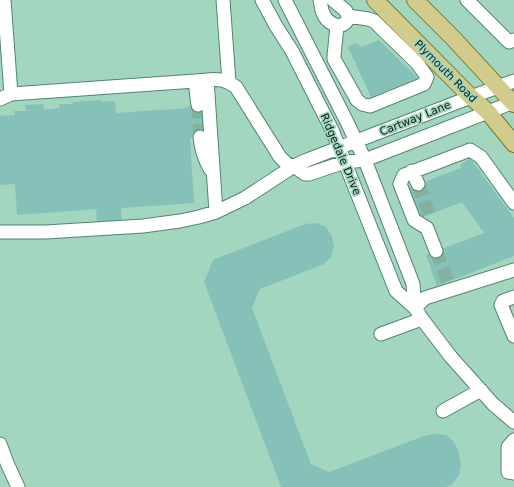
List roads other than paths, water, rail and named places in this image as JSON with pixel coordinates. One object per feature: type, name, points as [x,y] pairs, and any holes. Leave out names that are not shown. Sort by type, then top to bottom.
[{"type":"main road","name":"Plymouth Road","points":[[375,0],[471,97],[488,112],[514,144]]},
{"type":"main road","points":[[415,0],[514,103]]},
{"type":"street","points":[[4,0],[5,96],[201,80],[222,80],[229,82],[222,0]]},
{"type":"street","name":"Ridgedale Drive","points":[[285,0],[365,160],[413,284],[415,308]]},
{"type":"street","points":[[320,0],[322,13],[329,23],[334,26],[340,26],[346,22],[348,16],[346,11],[333,0]]},
{"type":"street","points":[[467,0],[509,42],[514,40]]},
{"type":"street","name":"Ridgedale Drive","points":[[264,1],[276,26],[292,51],[332,130],[396,291],[415,308],[451,357],[493,404],[514,422]]},
{"type":"street","points":[[337,26],[334,59],[356,100],[362,104],[370,106],[424,84],[427,77],[417,63],[374,21],[348,16]]},
{"type":"street","points":[[198,105],[201,80]]},
{"type":"street","points":[[201,80],[213,174],[216,212]]},
{"type":"street","name":"Cartway Lane","points":[[0,232],[46,232],[143,226],[199,217],[216,212],[245,198],[294,166],[339,147],[357,142],[514,81]]},
{"type":"street","name":"Cartway Lane","points":[[229,82],[236,87],[280,157],[286,164],[294,166],[305,174],[345,162],[365,160],[514,103]]},
{"type":"street","points":[[200,137],[201,150],[213,174]]},
{"type":"street","points":[[427,228],[414,220],[400,184],[404,174],[470,150],[481,157],[514,203]]},
{"type":"street","points":[[412,171],[418,184]]},
{"type":"street","points":[[429,214],[427,228],[436,251]]},
{"type":"street","points":[[415,308],[425,298],[450,286],[514,270]]},
{"type":"street","points":[[514,297],[503,301],[501,305],[514,336]]},
{"type":"street","points":[[381,334],[422,319]]},
{"type":"street","points":[[443,411],[481,390]]},
{"type":"street","points":[[514,440],[508,447],[508,472],[514,473]]},
{"type":"street","points":[[0,444],[18,487]]},
{"type":"tunnel","points":[[198,105],[200,137]]},
{"type":"tunnel","points":[[418,184],[429,214]]},
{"type":"tunnel","points":[[436,251],[448,282]]}]
